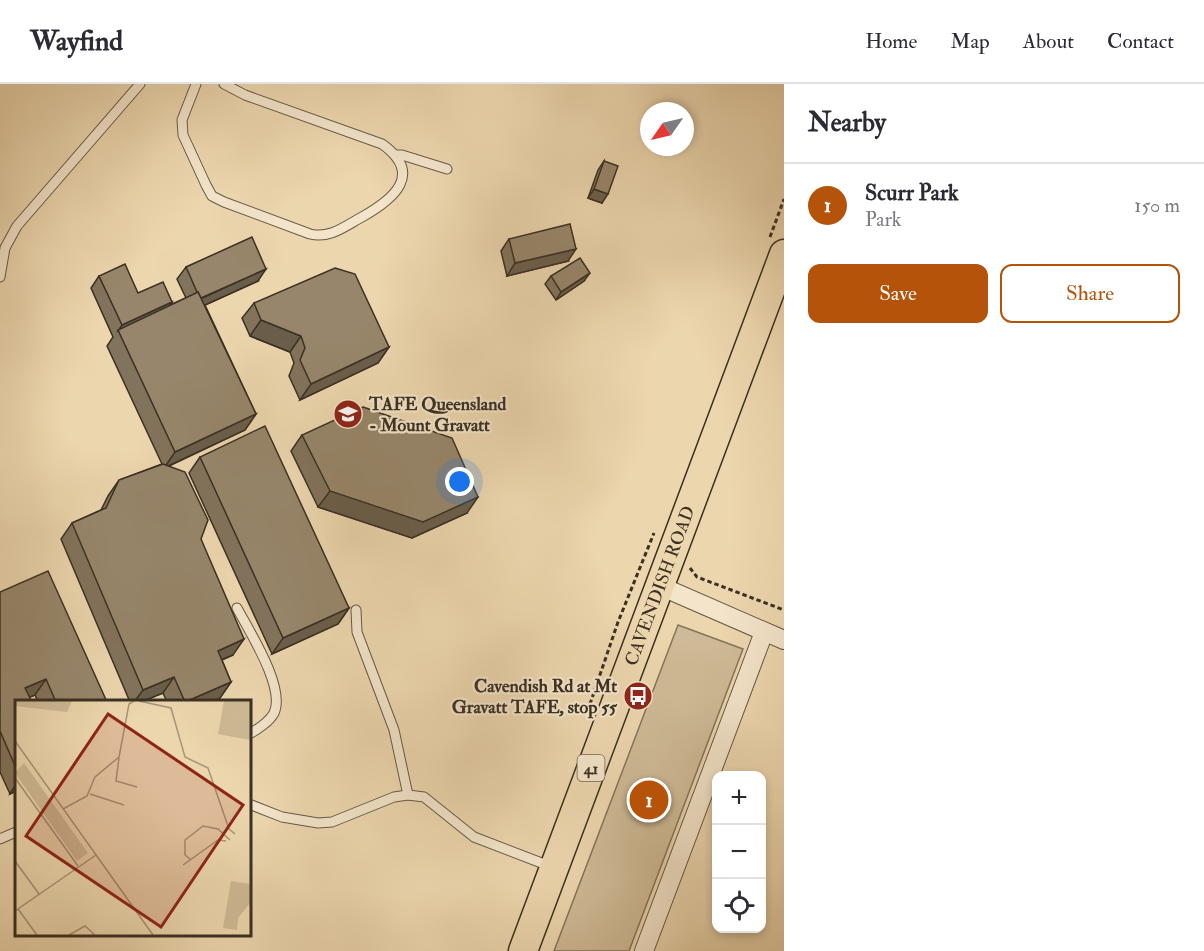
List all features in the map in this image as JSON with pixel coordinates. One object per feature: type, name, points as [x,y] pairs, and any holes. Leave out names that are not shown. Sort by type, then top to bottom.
[{"type":"main road","name":"CAVENDISH ROAD","points":[[523,951],[784,254]]},
{"type":"street","points":[[660,586],[784,640]]},
{"type":"street","points":[[644,951],[764,632]]},
{"type":"lane","points":[[0,278],[5,248],[17,226],[141,84]]},
{"type":"lane","points":[[196,84],[182,120],[183,135],[188,151],[212,196],[229,205],[321,237],[335,232],[389,200],[400,187],[403,172],[395,156],[382,144],[245,95],[224,84]]},
{"type":"lane","points":[[395,156],[402,155],[447,169]]},
{"type":"lane","points":[[237,608],[269,670],[278,694],[274,713],[258,729],[250,733]]},
{"type":"lane","points":[[356,610],[357,632],[394,730],[408,795]]},
{"type":"lane","points":[[250,804],[282,817],[318,823],[332,822],[394,797],[408,795],[424,797],[474,837],[554,867]]},
{"type":"lane","points":[[0,839],[15,832]]},
{"type":"path","points":[[690,568],[698,577],[784,610]]},
{"type":"shaded area","points":[[678,625],[743,649],[629,951],[554,951]]},
{"type":"building","points":[[604,161],[618,166],[608,194],[594,189]]},
{"type":"building","points":[[570,224],[576,249],[515,263],[509,239]]},
{"type":"building","points":[[252,237],[266,269],[201,298],[186,267]]},
{"type":"building","points":[[580,258],[590,273],[561,292],[551,276]]},
{"type":"building","points":[[125,264],[138,293],[163,282],[172,302],[122,325],[99,276]]},
{"type":"building","points":[[335,268],[355,274],[389,347],[311,384],[300,360],[305,348],[301,336],[261,320],[254,303]]},
{"type":"building","points":[[198,292],[256,414],[175,452],[118,330]]},
{"type":"building","points":[[363,407],[452,438],[478,497],[423,522],[330,491],[302,435]]},
{"type":"building","points":[[265,426],[349,608],[283,638],[200,457]]},
{"type":"building","points":[[163,464],[185,472],[208,520],[201,539],[244,639],[218,651],[231,682],[190,700],[184,700],[174,677],[143,690],[72,523],[106,508],[119,480]]},
{"type":"building","points":[[48,571],[106,700],[55,700],[46,679],[25,688],[31,700],[15,700],[15,766],[0,731],[0,592]]},
{"type":"place","name":"TAFE Queensland - Mount Gravatt","points":[[348,414]]},
{"type":"place","name":"Cavendish Rd at Mt Gravatt TAFE, stop 55","points":[[638,696]]},
{"type":"place","name":"Scurr Park","points":[[649,800]]}]
